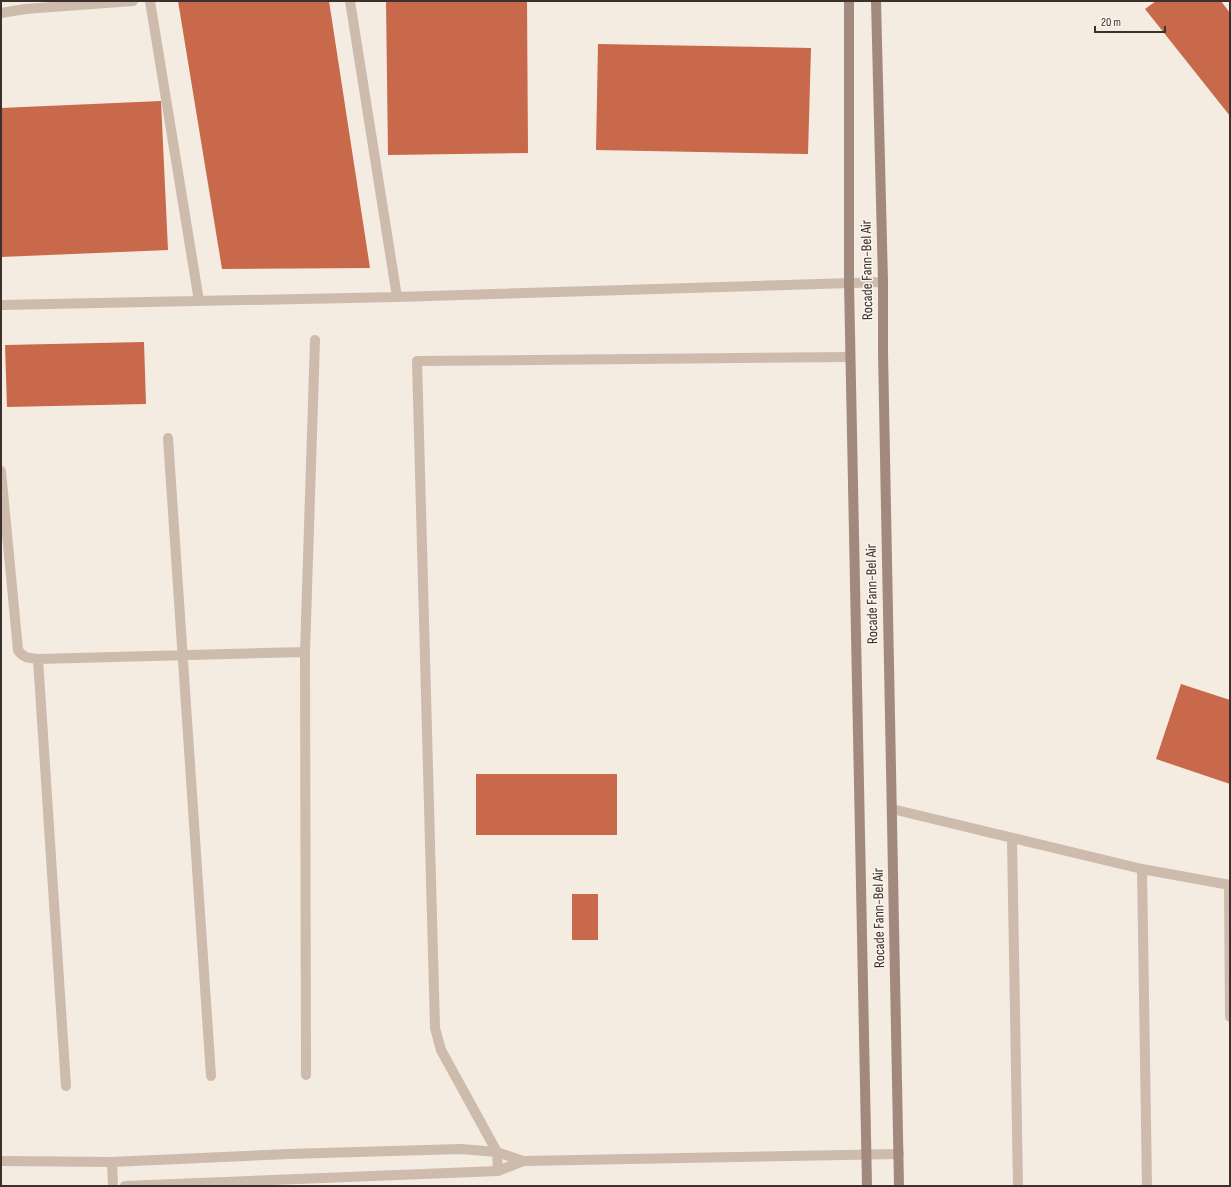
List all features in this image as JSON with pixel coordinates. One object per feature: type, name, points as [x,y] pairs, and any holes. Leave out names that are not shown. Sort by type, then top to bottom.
[{"type":"street","name":"Rocade Fann-Bel Air","points":[[849,1],[850,357],[868,1186]]},
{"type":"street","name":"Rocade Fann-Bel Air","points":[[876,1],[883,282],[883,352],[899,1186]]},
{"type":"lane","points":[[1,13],[25,9],[133,1]]},
{"type":"lane","points":[[150,1],[199,301]]},
{"type":"lane","points":[[350,1],[397,296]]},
{"type":"lane","points":[[1,305],[397,296],[883,282]]},
{"type":"lane","points":[[306,1076],[305,652],[316,340]]},
{"type":"lane","points":[[498,1171],[497,1152],[441,1050],[435,1028],[417,361],[850,357]]},
{"type":"lane","points":[[168,438],[210,1076]]},
{"type":"lane","points":[[1,471],[18,650],[25,658],[183,656],[305,652]]},
{"type":"lane","points":[[38,659],[66,1086]]},
{"type":"lane","points":[[892,808],[1142,869],[1230,885],[1230,1017]]},
{"type":"lane","points":[[1012,838],[1018,1186]]},
{"type":"lane","points":[[1142,869],[1147,1186]]},
{"type":"lane","points":[[1,1161],[112,1162],[288,1154],[461,1150],[497,1152],[523,1161],[899,1154]]},
{"type":"lane","points":[[125,1186],[498,1171],[523,1161]]},
{"type":"lane","points":[[112,1162],[113,1186]]},
{"type":"building","points":[[178,1],[329,1],[370,268],[222,269]]},
{"type":"building","points":[[386,1],[527,1],[528,153],[388,155]]},
{"type":"building","points":[[1156,1],[1221,1],[1230,13],[1230,116],[1145,9]]},
{"type":"building","points":[[598,44],[811,48],[808,154],[596,150]]},
{"type":"building","points":[[161,101],[168,250],[1,257],[1,108]]},
{"type":"building","points":[[144,342],[146,404],[7,407],[5,345]]},
{"type":"building","points":[[1181,684],[1230,700],[1230,784],[1156,759]]},
{"type":"building","points":[[476,774],[617,774],[617,835],[476,835]]},
{"type":"building","points":[[572,894],[598,894],[598,940],[572,940]]}]
